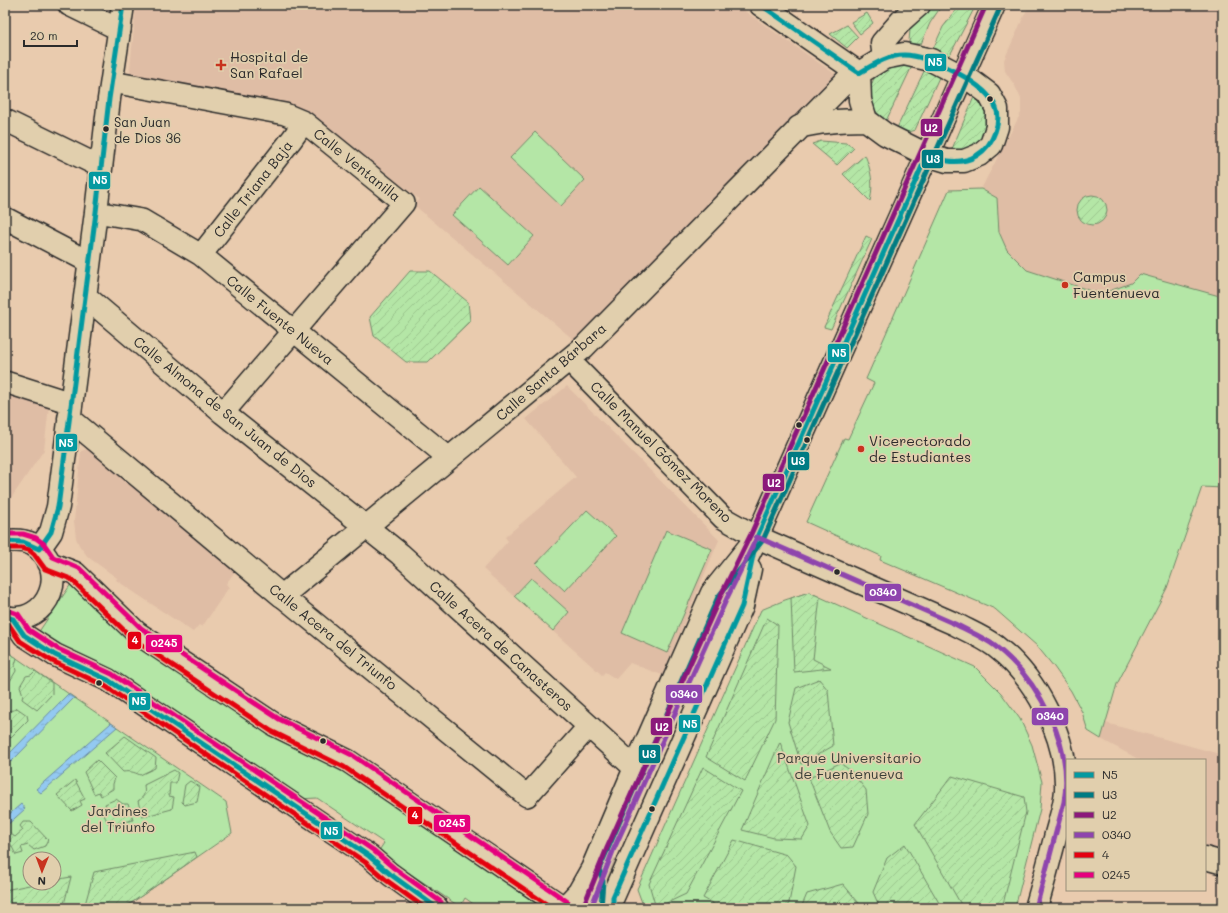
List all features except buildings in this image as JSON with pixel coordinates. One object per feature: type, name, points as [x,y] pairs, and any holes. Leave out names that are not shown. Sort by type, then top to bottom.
[{"type":"main road","points":[[9,618],[28,616],[42,606],[49,597],[52,589],[52,573],[44,556],[58,507],[123,5]]},
{"type":"main road","points":[[761,5],[859,73],[860,100],[866,120]]},
{"type":"main road","points":[[799,127],[816,122],[866,120],[885,134],[927,155],[948,160],[964,161],[979,155],[991,144],[997,127],[997,109],[989,94],[973,82],[931,60],[894,56],[882,44],[902,20],[919,5]]},
{"type":"main road","points":[[613,851],[724,605],[757,537],[994,5]]},
{"type":"main road","name":"Calle Santa Bárbara","points":[[282,596],[584,347],[799,127],[846,81],[894,56]]},
{"type":"main road","name":"Calle Almona de San Juan de Dios","points":[[85,296],[223,413],[367,526]]},
{"type":"main road","name":"Calle Acera del Triunfo","points":[[70,410],[282,596]]},
{"type":"main road","name":"Calle Acera de Canasteros","points":[[367,526],[400,554],[635,768]]},
{"type":"main road","points":[[5,541],[22,541],[32,544],[44,556],[75,573],[137,633],[275,725],[348,761],[564,908],[579,892],[592,869],[712,592],[757,537]]},
{"type":"main road","points":[[757,537],[955,624],[994,645],[1006,654],[1017,667],[1035,691],[1051,718],[1062,749],[1066,770],[1064,819],[1036,908]]},
{"type":"main road","points":[[611,904],[742,606],[757,537]]},
{"type":"main road","points":[[9,618],[24,635],[55,655],[108,680],[369,856],[390,874],[437,908]]},
{"type":"main road","points":[[1206,858],[1223,863]]},
{"type":"main road","points":[[592,869],[596,881],[594,908]]},
{"type":"street","points":[[69,5],[120,30]]},
{"type":"street","name":"Calle Ventanilla","points":[[112,82],[285,114],[304,122],[404,203],[223,413]]},
{"type":"street","points":[[5,120],[101,167]]},
{"type":"street","name":"Calle Triana Baja","points":[[201,255],[304,122]]},
{"type":"street","name":"Calle Fuente Nueva","points":[[96,212],[142,220],[201,255],[449,458]]},
{"type":"street","points":[[5,218],[89,262]]},
{"type":"street","name":"Calle Manuel Gómez Moreno","points":[[569,360],[724,518],[757,537]]},
{"type":"street","points":[[5,382],[70,410]]},
{"type":"street","name":"Calle Acera del Triunfo","points":[[282,596],[527,796],[589,726]]},
{"type":"shaded area","points":[[136,5],[736,5],[835,74],[574,340],[414,205],[419,199],[316,118],[306,112],[129,80]]},
{"type":"shaded area","name":"Campus Fuentenueva","points":[[1029,5],[1223,5],[1223,488],[1202,487],[1167,588],[1117,684],[1106,723],[1223,755],[1223,851],[1206,846],[1206,759],[1138,759],[1101,739],[1088,731],[1082,712],[1071,691],[1037,646],[995,609],[880,560],[881,556],[806,522],[844,438],[848,439],[874,383],[866,379],[949,190],[981,189],[1021,113],[1021,99],[1015,86],[1005,71],[1004,60]]},
{"type":"shaded area","points":[[567,386],[719,540],[662,675],[630,663],[616,679],[605,672],[602,675],[483,569],[508,541],[505,537],[576,477],[526,419]]},
{"type":"shaded area","points":[[5,392],[49,406],[44,450],[5,507]]},
{"type":"shaded area","points":[[95,447],[238,567],[226,584],[229,587],[202,627],[199,625],[193,632],[116,580],[117,578],[88,557],[79,545],[76,538],[74,521],[81,451]]},
{"type":"green space","points":[[933,5],[942,5],[930,23],[921,44],[911,44],[909,42],[910,29]]},
{"type":"green space","points":[[958,5],[976,5],[951,53],[946,58],[933,49],[943,27],[957,9]]},
{"type":"green space","points":[[867,13],[873,23],[860,34],[851,22]]},
{"type":"green space","points":[[847,25],[858,37],[847,48],[830,34]]},
{"type":"green space","points":[[914,62],[886,121],[875,109],[870,97],[870,91],[875,77],[879,70]]},
{"type":"green space","points":[[926,67],[941,73],[915,130],[908,132],[897,128]]},
{"type":"green space","points":[[974,97],[984,108],[987,116],[987,128],[985,133],[977,143],[967,149],[952,149]]},
{"type":"green space","points":[[535,132],[585,180],[561,206],[510,158]]},
{"type":"green space","points":[[821,141],[846,143],[854,148],[837,165],[812,144]]},
{"type":"green space","points":[[865,155],[871,177],[872,189],[870,201],[843,174]]},
{"type":"green space","points":[[479,186],[534,236],[508,265],[452,215]]},
{"type":"green space","name":"Campus Fuentenueva","points":[[981,189],[997,198],[999,232],[1007,250],[1027,270],[1101,294],[1131,283],[1140,274],[1223,297],[1223,488],[1202,487],[1167,588],[1117,684],[1101,739],[1088,731],[1082,712],[1071,691],[1037,646],[995,609],[880,560],[881,556],[806,522],[844,438],[848,439],[874,383],[866,379],[949,190]]},
{"type":"green space","points":[[1092,195],[1098,196],[1106,204],[1106,216],[1098,224],[1092,225],[1086,224],[1078,216],[1077,210],[1078,204],[1086,196]]},
{"type":"green space","points":[[866,236],[872,239],[831,329],[824,327]]},
{"type":"green space","points":[[410,271],[430,271],[468,302],[470,321],[428,362],[406,362],[374,336],[370,317]]},
{"type":"green space","points":[[587,510],[616,536],[565,591],[536,564]]},
{"type":"green space","points":[[666,530],[712,549],[667,653],[622,633]]},
{"type":"green space","points":[[531,578],[569,612],[553,631],[514,596]]},
{"type":"green space","points":[[71,584],[338,767],[552,908],[479,908],[465,898],[460,907],[378,852],[384,843],[317,798],[298,799],[67,653],[38,633]]},
{"type":"green space","name":"Parque Universitario de Fuentenueva","points":[[809,592],[975,667],[1001,693],[1020,719],[1032,745],[1042,782],[1040,809],[1015,908],[644,908],[637,889],[761,610]]},
{"type":"green space","points":[[809,592],[820,597],[813,659],[831,668],[794,672],[791,598]]},
{"type":"green space","points":[[767,618],[778,625],[775,719],[745,781],[706,757]]},
{"type":"green space","name":"Jardines del Triunfo","points":[[5,650],[226,802],[232,833],[124,908],[5,908]]},
{"type":"green space","points":[[5,650],[17,658],[15,665],[16,671],[10,681],[5,680]]},
{"type":"green space","points":[[35,671],[52,683],[52,694],[37,710],[22,699],[23,695],[20,686],[26,676],[31,675]]},
{"type":"green space","points":[[819,679],[828,690],[833,746],[801,764],[788,722],[796,688]]},
{"type":"green space","points":[[17,708],[27,715],[28,720],[9,739],[5,739],[5,711],[14,710]]},
{"type":"green space","points":[[125,736],[156,758],[155,768],[140,775],[132,772],[123,772],[105,753]]},
{"type":"green space","points":[[780,742],[810,826],[802,839],[774,838],[742,830]]},
{"type":"green space","points":[[97,760],[115,778],[113,789],[101,796],[99,792],[94,794],[84,772]]},
{"type":"green space","points":[[840,763],[851,771],[866,790],[868,814],[853,847],[841,848],[830,832],[809,778]]},
{"type":"green space","points":[[703,767],[741,791],[686,894],[656,908],[649,884]]},
{"type":"green space","points":[[174,770],[178,773],[176,783],[170,783],[169,796],[174,797],[172,809],[142,817],[138,801],[144,794],[144,785]]},
{"type":"green space","points":[[952,776],[1024,797],[1026,812],[1002,908],[963,908],[915,824]]},
{"type":"green space","points":[[75,780],[85,799],[80,801],[82,805],[72,811],[57,795]]},
{"type":"green space","points":[[190,781],[200,787],[197,802],[185,805],[182,802],[185,785]]},
{"type":"green space","points":[[116,799],[123,804],[128,804],[133,820],[112,825],[108,823],[102,811],[107,809],[105,804]]},
{"type":"green space","points":[[23,822],[31,822],[48,840],[45,846],[34,850],[28,845],[21,847],[22,853],[16,855],[7,837],[11,834],[15,837],[23,830],[20,826]]},
{"type":"green space","points":[[734,840],[787,855],[796,866],[789,903],[786,908],[721,908],[703,898]]},
{"type":"green space","points":[[905,844],[942,908],[880,908],[873,892],[887,858]]},
{"type":"green space","points":[[195,852],[197,857],[124,908],[84,908],[94,872]]},
{"type":"green space","points":[[71,877],[63,908],[5,908],[5,890],[22,886],[22,891],[62,891],[62,879]]},
{"type":"green space","points":[[843,884],[863,908],[801,908],[807,894]]},
{"type":"water","points":[[68,694],[74,698],[11,762],[6,757]]},
{"type":"water","points":[[111,723],[117,727],[41,793],[36,789]]},
{"type":"water","points":[[21,804],[25,809],[5,827],[5,818]]},
{"type":"tunnel","points":[[591,908],[613,851]]},
{"type":"transit line","name":"N5","points":[[5,541],[23,542],[39,549],[51,532],[58,507],[109,99],[123,5]]},
{"type":"transit line","name":"N5","points":[[613,908],[613,897],[742,606],[757,537],[927,155],[948,161],[963,161],[977,156],[988,146],[992,139],[998,117],[996,108],[981,89],[970,80],[942,65],[915,56],[898,55],[875,64],[859,73],[761,5]]},
{"type":"transit line","name":"U2","points":[[584,905],[607,848],[721,595],[751,534],[986,5]]},
{"type":"transit line","name":"U3","points":[[601,908],[603,881],[599,869],[718,597],[763,540],[1000,8]]},
{"type":"transit line","name":"0245","points":[[5,534],[23,534],[36,538],[44,544],[53,557],[79,568],[141,628],[279,719],[352,755],[568,902]]},
{"type":"transit line","name":"0340","points":[[757,537],[975,634],[995,646],[1011,660],[1026,677],[1050,716],[1064,759],[1066,781],[1064,802],[1036,908]]},
{"type":"transit line","name":"0340","points":[[591,908],[613,851],[727,598],[757,537]]},
{"type":"transit line","name":"4","points":[[5,548],[21,548],[29,550],[34,554],[45,569],[71,579],[133,639],[271,731],[344,767],[552,908]]},
{"type":"transit line","name":"0245","points":[[7,610],[18,614],[29,630],[58,649],[112,674],[373,850],[394,868],[441,902]]},
{"type":"transit line","name":"N5","points":[[5,617],[13,619],[24,635],[55,655],[108,680],[369,856],[390,874],[437,908]]},
{"type":"transit line","name":"4","points":[[5,624],[9,625],[20,641],[52,661],[105,686],[365,862],[386,880],[425,908]]},
{"type":"place","name":"Hospital de San Rafael","points":[[221,65]]},
{"type":"place","name":"San Juan de Dios 36","points":[[106,129]]},
{"type":"place","name":"Campus Fuentenueva","points":[[1065,285]]},
{"type":"place","name":"Vicerectorado de Estudiantes","points":[[861,449]]}]
